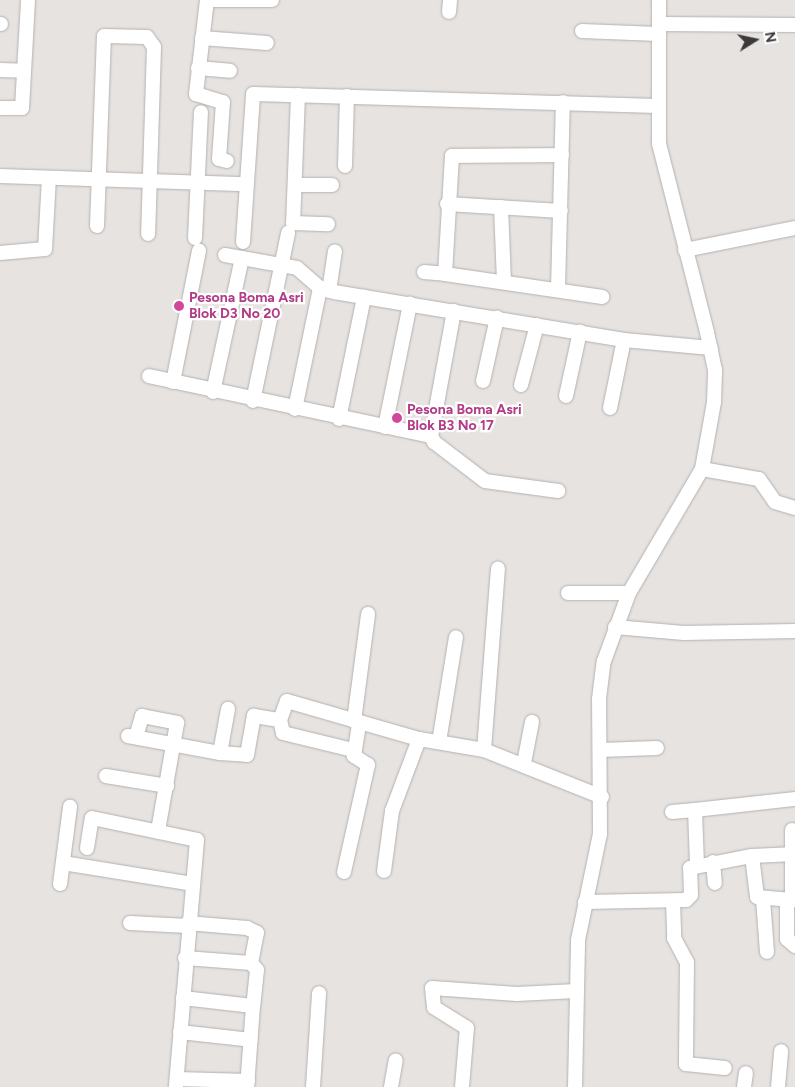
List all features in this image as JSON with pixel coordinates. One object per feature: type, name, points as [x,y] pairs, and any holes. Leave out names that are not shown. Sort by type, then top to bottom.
[{"type":"street","points":[[0,108],[22,108],[28,0]]},
{"type":"street","points":[[218,159],[223,102],[198,96],[198,68],[207,0],[272,0]]},
{"type":"street","points":[[575,1087],[576,991],[585,902],[598,852],[602,797],[599,699],[615,627],[629,593],[702,469],[715,386],[711,348],[659,143],[659,0]]},
{"type":"street","points":[[582,31],[795,25]]},
{"type":"street","points":[[97,226],[104,36],[110,33],[147,36],[154,47],[148,234]]},
{"type":"street","points":[[202,38],[267,43]]},
{"type":"street","points":[[198,68],[230,71]]},
{"type":"street","points":[[0,70],[24,71]]},
{"type":"street","points":[[298,95],[293,223],[328,224]]},
{"type":"street","points":[[243,242],[251,96],[347,96],[658,106]]},
{"type":"street","points":[[345,166],[347,96]]},
{"type":"street","points":[[558,289],[563,102]]},
{"type":"street","points":[[172,382],[197,244],[197,182],[201,112]]},
{"type":"street","points":[[445,274],[447,204],[454,155],[562,155]]},
{"type":"street","points":[[0,176],[246,184]]},
{"type":"street","points":[[0,253],[45,249],[49,178]]},
{"type":"street","points":[[295,185],[332,185]]},
{"type":"street","points":[[447,204],[561,210]]},
{"type":"street","points":[[501,207],[504,280]]},
{"type":"street","points":[[684,245],[795,228]]},
{"type":"street","points":[[253,402],[288,233]]},
{"type":"street","points":[[295,409],[335,251]]},
{"type":"street","points":[[225,255],[297,268],[325,289],[364,297],[624,340],[711,348]]},
{"type":"street","points":[[212,392],[242,258]]},
{"type":"street","points":[[424,272],[504,280],[602,297]]},
{"type":"street","points":[[339,419],[364,297]]},
{"type":"street","points":[[385,427],[410,304]]},
{"type":"street","points":[[431,436],[454,311]]},
{"type":"street","points":[[483,382],[497,318]]},
{"type":"street","points":[[521,385],[537,325]]},
{"type":"street","points":[[566,396],[580,332]]},
{"type":"street","points":[[610,408],[624,340]]},
{"type":"street","points":[[149,376],[253,402],[431,436],[485,481],[558,491]]},
{"type":"street","points":[[702,469],[759,479],[775,502],[795,508]]},
{"type":"street","points":[[484,750],[498,569]]},
{"type":"street","points":[[568,593],[629,593]]},
{"type":"street","points":[[353,750],[368,614]]},
{"type":"street","points":[[615,627],[676,633],[795,631]]},
{"type":"street","points":[[439,742],[456,638]]},
{"type":"street","points":[[344,872],[368,765],[353,750],[282,733],[280,720],[286,702],[419,739],[484,750],[524,763],[602,797]]},
{"type":"street","points":[[220,753],[228,709]]},
{"type":"street","points":[[158,831],[175,744],[176,720],[142,716],[132,737],[175,744],[220,753],[247,755],[254,716],[280,720]]},
{"type":"street","points":[[524,763],[532,722]]},
{"type":"street","points":[[384,871],[392,811],[419,739]]},
{"type":"street","points":[[600,750],[657,748]]},
{"type":"street","points":[[106,776],[167,786]]},
{"type":"street","points":[[672,812],[795,800]]},
{"type":"street","points":[[60,884],[70,807]]},
{"type":"street","points":[[695,810],[697,865]]},
{"type":"street","points":[[86,848],[92,818],[197,840],[185,958],[177,1083],[247,1084],[257,970],[251,963],[185,958]]},
{"type":"street","points":[[792,830],[791,900],[787,939],[795,946]]},
{"type":"street","points":[[585,902],[673,901],[690,897],[689,870],[697,865],[752,856],[793,854]]},
{"type":"street","points":[[752,856],[755,895],[763,899],[791,900]]},
{"type":"street","points":[[713,862],[715,883]]},
{"type":"street","points":[[63,863],[192,884]]},
{"type":"street","points":[[763,899],[767,952]]},
{"type":"street","points":[[673,901],[674,938],[687,962],[686,1064],[725,1068]]},
{"type":"street","points":[[130,923],[188,924],[255,930],[251,963]]},
{"type":"street","points":[[462,1087],[467,1028],[434,1007],[432,988],[517,994],[576,991]]},
{"type":"street","points":[[313,1087],[319,994]]},
{"type":"street","points":[[182,998],[253,1006]]},
{"type":"street","points":[[180,1032],[251,1040]]},
{"type":"street","points":[[778,1087],[782,1050]]},
{"type":"street","points":[[391,1087],[396,1060]]},
{"type":"street","points":[[744,1087],[746,1073]]},
{"type":"place","name":"Pesona Boma Asri Blok D3 No 20","points":[[179,306]]},
{"type":"place","name":"Pesona Boma Asri Blok B3 No 17","points":[[397,418]]}]
